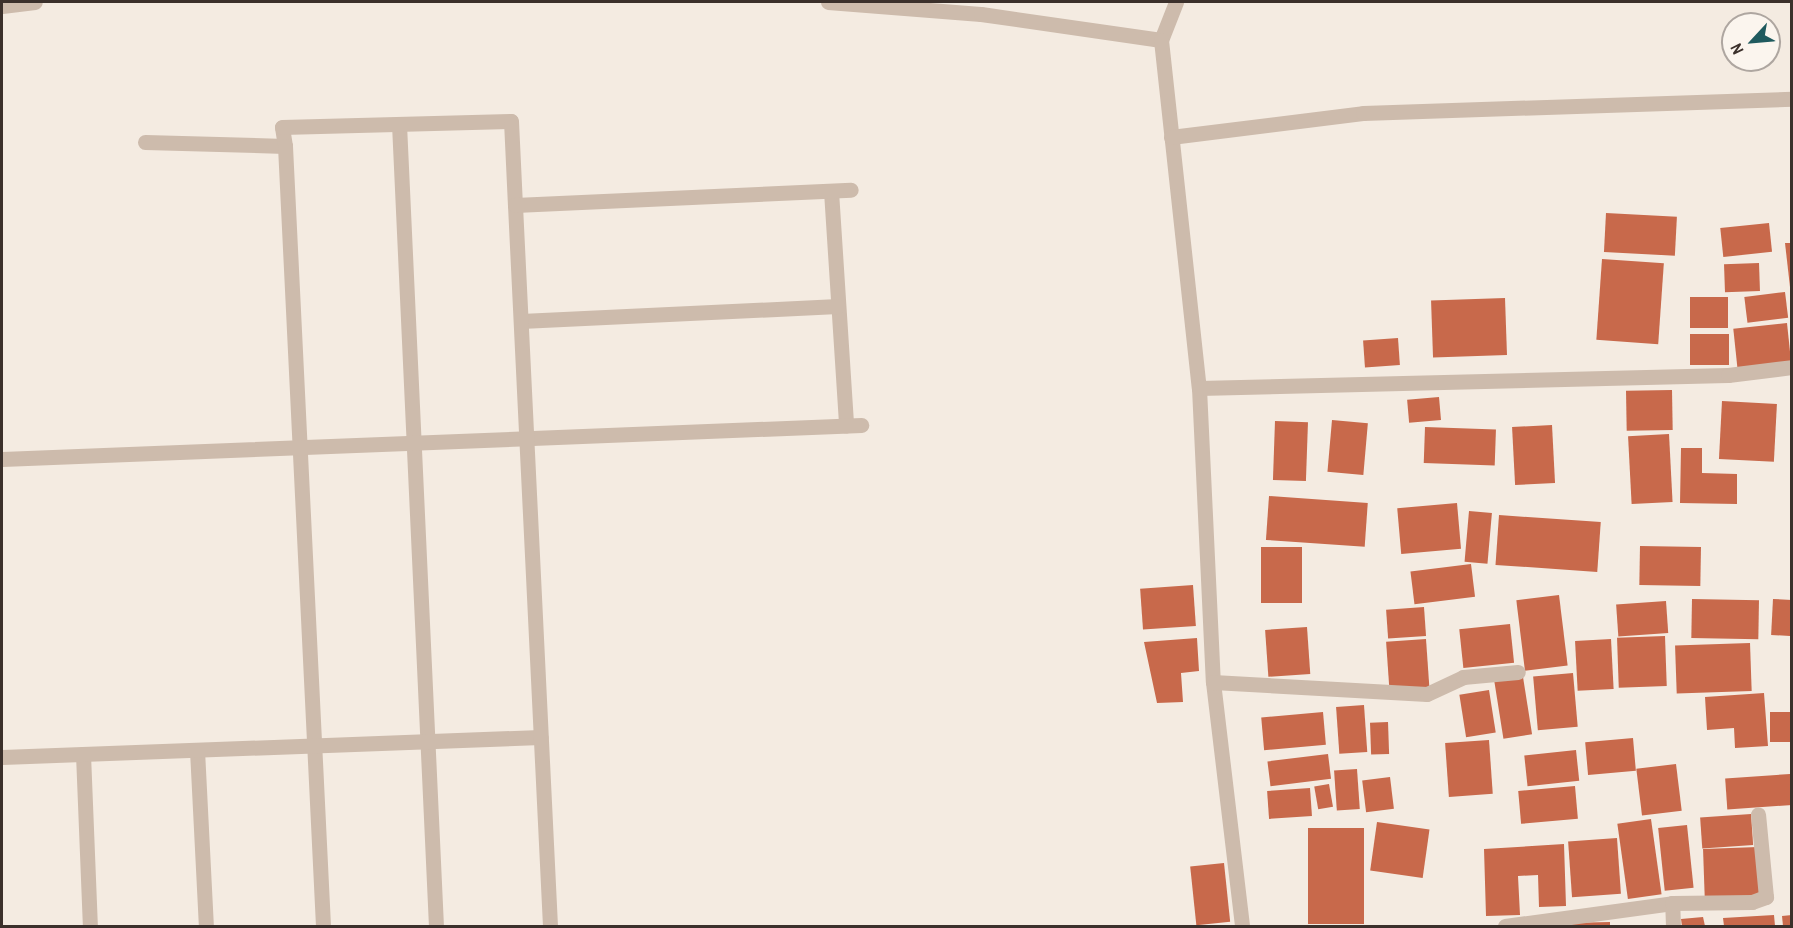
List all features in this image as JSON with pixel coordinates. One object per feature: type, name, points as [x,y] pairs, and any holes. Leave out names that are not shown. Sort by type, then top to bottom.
[{"type":"street","points":[[2,6],[34,2]]},
{"type":"street","points":[[828,2],[981,8],[1161,40]]},
{"type":"street","points":[[1176,2],[1161,40],[1199,388],[1213,682],[1242,927]]},
{"type":"street","points":[[1171,137],[1363,113],[1791,99]]},
{"type":"street","points":[[323,927],[285,146],[282,127],[511,121],[550,927]]},
{"type":"street","points":[[399,124],[436,927]]},
{"type":"street","points":[[145,142],[285,146]]},
{"type":"street","points":[[515,205],[850,190]]},
{"type":"street","points":[[2,459],[853,426],[838,306],[831,191]]},
{"type":"street","points":[[521,321],[838,306]]},
{"type":"street","points":[[1199,388],[1728,375],[1791,367]]},
{"type":"street","points":[[1213,682],[1427,694],[1463,677],[1518,672]]},
{"type":"street","points":[[2,757],[315,746],[428,738],[541,737]]},
{"type":"street","points":[[197,750],[206,927]]},
{"type":"street","points":[[83,754],[90,927]]},
{"type":"street","points":[[1505,927],[1671,903],[1752,902],[1766,897],[1758,814]]},
{"type":"street","points":[[1671,903],[1672,927]]},
{"type":"building","points":[[1606,213],[1677,217],[1675,256],[1604,252]]},
{"type":"building","points":[[1769,223],[1772,252],[1723,257],[1720,228]]},
{"type":"building","points":[[1785,243],[1792,243],[1792,287],[1790,287]]},
{"type":"building","points":[[1602,259],[1664,263],[1658,344],[1596,340]]},
{"type":"building","points":[[1759,263],[1760,291],[1725,292],[1724,264]]},
{"type":"building","points":[[1785,292],[1788,318],[1747,323],[1744,297]]},
{"type":"building","points":[[1690,297],[1728,297],[1728,328],[1690,328]]},
{"type":"building","points":[[1505,298],[1507,355],[1433,358],[1431,301]]},
{"type":"building","points":[[1787,323],[1791,362],[1737,367],[1733,329]]},
{"type":"building","points":[[1690,334],[1729,334],[1729,365],[1690,365]]},
{"type":"building","points":[[1398,338],[1400,365],[1365,367],[1363,340]]},
{"type":"building","points":[[1672,390],[1673,430],[1627,431],[1626,391]]},
{"type":"building","points":[[1439,397],[1441,420],[1409,423],[1407,400]]},
{"type":"building","points":[[1722,401],[1777,404],[1774,462],[1719,459]]},
{"type":"building","points":[[1332,420],[1368,423],[1363,475],[1327,472]]},
{"type":"building","points":[[1275,421],[1308,422],[1306,481],[1273,480]]},
{"type":"building","points":[[1552,425],[1555,483],[1515,485],[1512,427]]},
{"type":"building","points":[[1425,427],[1496,429],[1495,465],[1424,463]]},
{"type":"building","points":[[1669,434],[1673,502],[1632,504],[1628,436]]},
{"type":"building","points":[[1681,448],[1702,448],[1702,473],[1737,474],[1737,504],[1680,503]]},
{"type":"building","points":[[1269,496],[1368,503],[1365,547],[1266,540]]},
{"type":"building","points":[[1457,503],[1461,549],[1401,554],[1397,508]]},
{"type":"building","points":[[1469,511],[1492,513],[1487,564],[1465,562]]},
{"type":"building","points":[[1499,515],[1601,522],[1597,572],[1496,565]]},
{"type":"building","points":[[1640,546],[1701,547],[1700,586],[1639,585]]},
{"type":"building","points":[[1261,547],[1302,547],[1302,603],[1261,603]]},
{"type":"building","points":[[1471,564],[1475,597],[1414,604],[1410,571]]},
{"type":"building","points":[[1193,585],[1196,626],[1143,630],[1140,589]]},
{"type":"building","points":[[1559,595],[1568,665],[1525,671],[1516,600]]},
{"type":"building","points":[[1692,599],[1759,600],[1758,639],[1691,638]]},
{"type":"building","points":[[1773,599],[1792,600],[1790,636],[1771,635]]},
{"type":"building","points":[[1666,601],[1668,633],[1618,636],[1616,604]]},
{"type":"building","points":[[1424,607],[1426,636],[1388,639],[1386,610]]},
{"type":"building","points":[[1510,624],[1514,663],[1463,668],[1459,629]]},
{"type":"building","points":[[1307,627],[1310,674],[1268,677],[1265,630]]},
{"type":"building","points":[[1665,636],[1667,686],[1619,688],[1617,638]]},
{"type":"building","points":[[1197,638],[1199,671],[1181,673],[1183,702],[1157,703],[1144,642]]},
{"type":"building","points":[[1426,639],[1429,688],[1390,691],[1386,642]]},
{"type":"building","points":[[1611,639],[1614,689],[1578,691],[1575,641]]},
{"type":"building","points":[[1750,643],[1752,691],[1677,694],[1675,646]]},
{"type":"building","points":[[1573,673],[1578,727],[1538,730],[1533,676]]},
{"type":"building","points":[[1523,677],[1532,734],[1503,739],[1494,682]]},
{"type":"building","points":[[1489,690],[1496,732],[1466,737],[1459,695]]},
{"type":"building","points":[[1764,693],[1768,746],[1735,748],[1734,728],[1707,730],[1705,697]]},
{"type":"building","points":[[1364,705],[1367,752],[1339,754],[1336,707]]},
{"type":"building","points":[[1323,712],[1326,745],[1264,750],[1261,717]]},
{"type":"building","points":[[1770,712],[1792,712],[1792,742],[1770,742]]},
{"type":"building","points":[[1388,722],[1389,754],[1371,755],[1370,723]]},
{"type":"building","points":[[1633,738],[1636,771],[1588,775],[1585,742]]},
{"type":"building","points":[[1489,740],[1493,794],[1449,797],[1445,743]]},
{"type":"building","points":[[1576,750],[1579,781],[1528,786],[1524,755]]},
{"type":"building","points":[[1328,754],[1331,779],[1271,786],[1267,761]]},
{"type":"building","points":[[1676,764],[1682,811],[1642,816],[1636,769]]},
{"type":"building","points":[[1357,769],[1360,809],[1337,811],[1334,771]]},
{"type":"building","points":[[1790,774],[1792,805],[1727,809],[1725,779]]},
{"type":"building","points":[[1390,777],[1394,809],[1366,812],[1362,780]]},
{"type":"building","points":[[1329,784],[1333,807],[1318,809],[1314,787]]},
{"type":"building","points":[[1575,786],[1578,819],[1521,824],[1518,791]]},
{"type":"building","points":[[1310,788],[1312,816],[1269,819],[1267,791]]},
{"type":"building","points":[[1751,814],[1753,845],[1702,848],[1700,818]]},
{"type":"building","points":[[1651,819],[1662,894],[1628,899],[1617,824]]},
{"type":"building","points":[[1377,822],[1429,829],[1423,878],[1370,871]]},
{"type":"building","points":[[1687,825],[1694,888],[1665,891],[1658,828]]},
{"type":"building","points":[[1308,828],[1364,828],[1364,924],[1308,924]]},
{"type":"building","points":[[1617,838],[1621,894],[1572,897],[1568,841]]},
{"type":"building","points":[[1564,844],[1566,906],[1539,907],[1538,875],[1518,876],[1520,915],[1486,916],[1484,849]]},
{"type":"building","points":[[1758,847],[1760,898],[1705,900],[1703,849]]},
{"type":"building","points":[[1224,863],[1230,922],[1196,925],[1190,867]]},
{"type":"building","points":[[1774,915],[1775,926],[1724,926],[1723,918]]},
{"type":"building","points":[[1792,915],[1792,926],[1783,926],[1782,916]]},
{"type":"building","points":[[1703,917],[1705,926],[1682,926],[1681,919]]},
{"type":"building","points":[[1610,922],[1610,926],[1566,926],[1566,923]]}]
